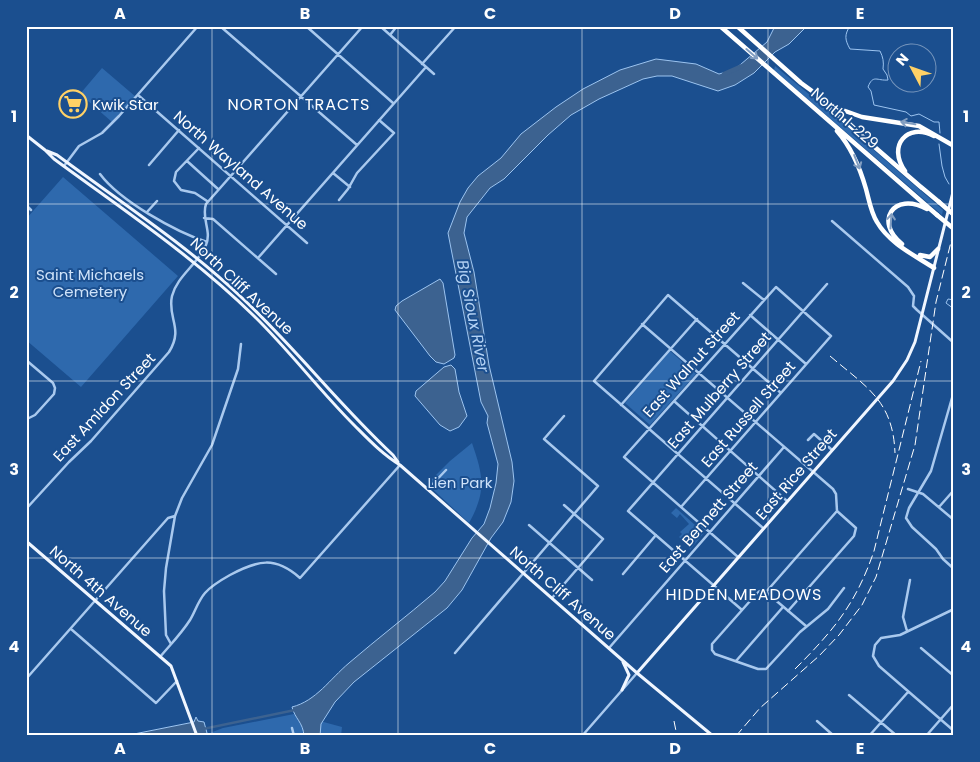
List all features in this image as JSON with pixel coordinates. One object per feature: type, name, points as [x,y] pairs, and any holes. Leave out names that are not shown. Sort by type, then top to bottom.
[{"type":"highway","name":"North I-229","points":[[720,26],[954,229]]},
{"type":"highway","points":[[739,28],[801,83],[829,103],[846,112],[871,119],[906,122],[919,126],[954,147]]},
{"type":"highway","name":"North I-229","points":[[801,83],[922,188]]},
{"type":"highway","points":[[817,110],[836,129],[851,149],[859,167],[874,216],[881,228],[893,240],[934,266]]},
{"type":"highway","points":[[954,147],[926,133],[912,132],[902,139],[898,149],[901,164],[922,188],[954,215]]},
{"type":"highway","points":[[934,266],[900,242],[893,235],[889,225],[890,214],[899,205],[906,202],[920,205],[936,213]]},
{"type":"highway","points":[[920,255],[930,258],[938,249]]},
{"type":"main road","name":"North Cliff Avenue","points":[[26,135],[64,166],[194,262],[254,316],[348,418],[386,455],[400,465],[637,673],[713,736]]},
{"type":"main road","name":"North Cliff Avenue","points":[[45,150],[67,162],[197,258],[268,322],[340,404],[393,455],[400,465]]},
{"type":"main road","name":"East Rice Street","points":[[637,673],[893,381],[904,366],[913,348],[954,188]]},
{"type":"main road","name":"North 4th Avenue","points":[[26,541],[173,668],[197,736]]},
{"type":"main road","points":[[620,658],[629,675],[622,690]]},
{"type":"street","points":[[64,166],[79,146],[102,133],[198,26]]},
{"type":"street","points":[[220,26],[357,145]]},
{"type":"street","points":[[306,26],[393,103]]},
{"type":"street","points":[[207,242],[208,235],[204,210],[208,201],[363,26]]},
{"type":"street","points":[[380,26],[434,74]]},
{"type":"street","points":[[390,35],[397,26]]},
{"type":"street","points":[[422,64],[456,26]]},
{"type":"street","points":[[258,258],[426,66]]},
{"type":"street","name":"North Wayland Avenue","points":[[138,95],[307,243]]},
{"type":"street","points":[[339,200],[350,187],[355,176],[394,133],[379,120]]},
{"type":"street","points":[[149,165],[179,130]]},
{"type":"street","points":[[199,148],[176,172],[173,179],[175,185],[181,190],[195,193],[208,201]]},
{"type":"street","points":[[187,161],[218,189]]},
{"type":"street","points":[[332,173],[350,187]]},
{"type":"street","name":"North Cliff Avenue","points":[[100,174],[110,186],[147,212],[190,236],[207,242]]},
{"type":"street","points":[[147,212],[158,201]]},
{"type":"street","points":[[26,205],[32,210]]},
{"type":"street","points":[[204,218],[213,219],[276,274]]},
{"type":"street","points":[[832,221],[908,287],[914,296],[913,306],[954,342]]},
{"type":"street","name":"East Amidon Street","points":[[26,509],[62,468],[91,441],[169,352],[176,334],[171,306],[172,296],[177,285],[207,242]]},
{"type":"street","points":[[743,283],[764,300]]},
{"type":"street","name":"East Mulberry Street","points":[[656,535],[628,511],[827,284]]},
{"type":"street","name":"East Walnut Street","points":[[653,483],[624,457],[776,287],[803,311]]},
{"type":"street","points":[[763,528],[594,380],[668,295],[781,393]]},
{"type":"street","name":"East Russell Street","points":[[681,507],[831,336],[803,311]]},
{"type":"street","points":[[750,315],[806,364]]},
{"type":"street","points":[[621,404],[696,319]]},
{"type":"street","points":[[642,324],[836,492],[838,511],[854,524],[856,531],[788,611]]},
{"type":"street","points":[[171,644],[166,635],[164,591],[175,516],[182,498],[212,445],[238,369],[241,344]]},
{"type":"street","points":[[26,360],[53,383],[54,388],[54,394],[35,415],[29,418],[26,417]]},
{"type":"street","points":[[954,391],[930,471],[908,508],[906,518],[908,523],[954,569]]},
{"type":"street","points":[[674,401],[787,501]]},
{"type":"street","points":[[455,653],[598,486],[544,439],[564,416]]},
{"type":"street","points":[[808,440],[814,434],[832,450]]},
{"type":"street","name":"East Bennett Street","points":[[609,648],[784,447]]},
{"type":"street","points":[[160,657],[189,622],[205,593],[217,583],[242,569],[260,562],[270,562],[284,566],[300,578],[400,465]]},
{"type":"street","points":[[428,490],[446,470]]},
{"type":"street","points":[[653,483],[738,557]]},
{"type":"street","points":[[908,489],[919,492],[954,520]]},
{"type":"street","points":[[938,507],[954,490]]},
{"type":"street","points":[[552,598],[603,539],[564,505]]},
{"type":"street","points":[[766,592],[838,511]]},
{"type":"street","points":[[26,679],[168,518],[175,516]]},
{"type":"street","points":[[529,525],[592,580]]},
{"type":"street","points":[[623,574],[656,535],[742,610]]},
{"type":"street","points":[[907,631],[903,617],[910,580]]},
{"type":"street","points":[[806,626],[762,590],[758,592],[712,644],[712,650],[715,654],[765,670],[769,668],[806,626],[823,614],[844,588]]},
{"type":"street","points":[[736,661],[783,607]]},
{"type":"street","points":[[954,609],[900,635],[884,637],[877,642],[873,656],[879,666],[954,730]]},
{"type":"street","points":[[71,629],[156,703],[178,681]]},
{"type":"street","points":[[921,648],[954,676]]},
{"type":"street","name":"East Rice Street","points":[[582,736],[637,673]]},
{"type":"street","points":[[870,736],[908,691]]},
{"type":"street","points":[[849,694],[897,736]]},
{"type":"street","points":[[926,736],[954,704]]},
{"type":"street","points":[[817,721],[834,736]]},
{"type":"street","points":[[292,728],[294,736]]},
{"type":"green space","points":[[775,66],[943,210],[942,215],[774,70]]},
{"type":"green space","points":[[102,68],[136,97],[112,122],[80,94]]},
{"type":"green space","name":"Saint Michaels Cemetery","points":[[63,177],[178,276],[81,387],[26,340],[26,219]]},
{"type":"green space","points":[[670,351],[696,374],[650,425],[625,403]]},
{"type":"green space","name":"Lien Park","points":[[472,443],[481,474],[481,492],[479,502],[469,523],[427,484],[450,461]]},
{"type":"green space","points":[[676,508],[704,533],[690,550],[689,546],[679,537],[682,534],[680,532],[689,524],[680,514],[677,518],[671,513]]},
{"type":"green space","points":[[294,714],[342,727],[341,736],[202,736],[223,728]]},
{"type":"water","points":[[775,26],[807,26],[789,44],[775,52],[754,73],[735,85],[718,91],[672,76],[657,76],[643,79],[599,99],[571,115],[548,135],[504,179],[490,188],[467,217],[464,233],[474,272],[489,365],[512,462],[514,481],[511,502],[503,522],[491,538],[462,590],[447,608],[354,682],[335,702],[321,724],[320,736],[304,736],[302,727],[292,707],[316,695],[349,663],[435,592],[445,581],[472,538],[484,524],[490,508],[498,464],[487,423],[488,416],[481,402],[448,233],[460,202],[468,188],[478,176],[501,158],[521,134],[583,89],[620,70],[656,59],[696,64],[719,74],[734,70],[767,42]]},
{"type":"water","points":[[440,279],[443,283],[455,355],[454,358],[444,364],[436,362],[430,356],[395,310],[396,306],[402,301]]},
{"type":"water","points":[[451,365],[455,369],[459,392],[467,416],[459,427],[450,431],[440,425],[415,396],[416,391],[444,367]]},
{"type":"water","points":[[196,717],[198,721],[204,722],[207,733],[202,736],[124,736],[194,722]]},
{"type":"waterway","points":[[850,26],[846,38],[850,49],[880,51],[883,57],[883,69],[888,80],[874,79],[868,87],[871,91],[874,105],[906,112],[911,116],[919,114],[934,122],[939,122],[940,133]]},
{"type":"waterway","name":"Big Sioux River","points":[[724,74],[742,66]]},
{"type":"waterway","points":[[939,144],[942,166],[949,184]]},
{"type":"waterway","points":[[954,300],[948,299],[946,303],[954,309]]},
{"type":"waterway","points":[[203,729],[295,710]]},
{"type":"railway","points":[[736,736],[760,708],[819,656],[839,635],[862,605],[876,577],[915,445],[936,302],[954,230]]},
{"type":"railway","points":[[830,356],[866,386],[883,407],[893,435],[895,453]]},
{"type":"railway","points":[[795,669],[821,642],[842,616],[867,570],[874,551],[921,361]]},
{"type":"railway","points":[[674,721],[677,736]]},
{"type":"place","name":"Kwik Star","points":[[73,104]]},
{"type":"district","name":"NORTON TRACTS","points":[[299,104]]},
{"type":"district","name":"HIDDEN MEADOWS","points":[[744,594]]}]
